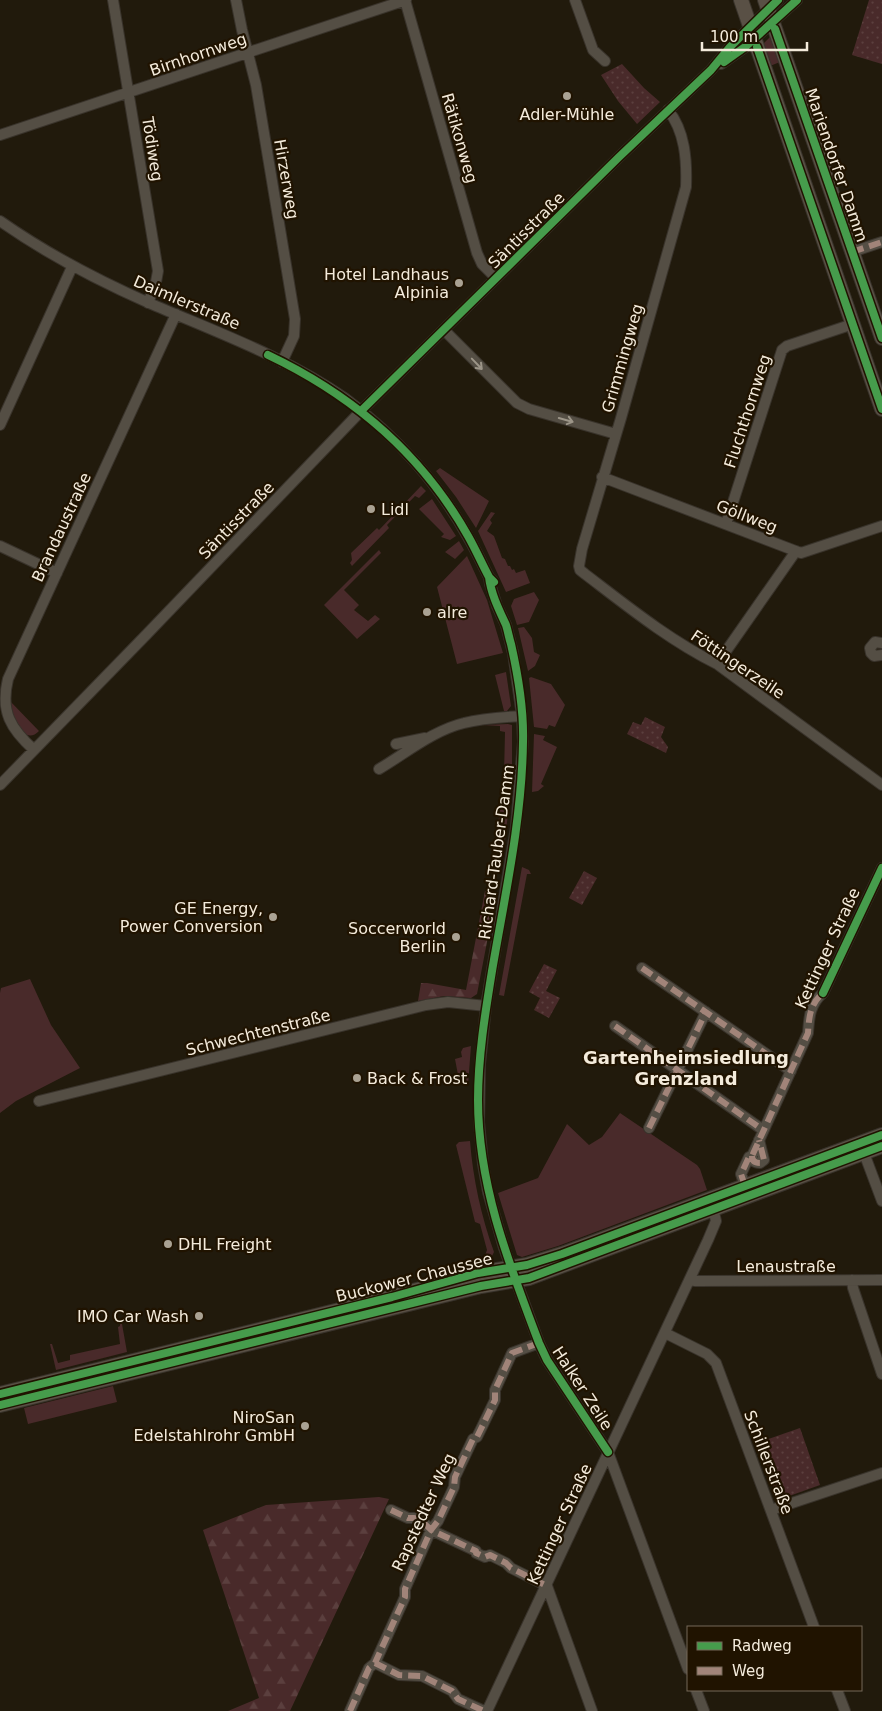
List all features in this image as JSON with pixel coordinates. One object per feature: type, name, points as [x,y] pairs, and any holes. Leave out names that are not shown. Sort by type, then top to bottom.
[{"type":"main road","points":[[741,0],[882,409]]},
{"type":"main road","name":"Mariendorfer Damm","points":[[771,8],[882,338]]},
{"type":"main road","name":"Buckower Chaussee","points":[[0,1405],[462,1291],[529,1278],[707,1206],[745,1186],[882,1135]]},
{"type":"main road","name":"Buckower Chaussee","points":[[0,1394],[510,1266],[527,1265],[882,1146]]},
{"type":"street","name":"Tödiweg","points":[[113,0],[158,271],[148,303]]},
{"type":"street","name":"Hirzerweg","points":[[236,0],[256,90],[295,319],[294,336],[282,362]]},
{"type":"street","name":"Birnhornweg","points":[[0,136],[406,0]]},
{"type":"street","name":"Rätikonweg","points":[[406,0],[478,252],[482,264],[496,278]]},
{"type":"street","points":[[576,0],[593,50],[605,60]]},
{"type":"street","name":"Säntisstraße","points":[[0,785],[361,411],[711,70],[730,47],[752,33],[771,8],[797,0]]},
{"type":"street","name":"Grimmingweg","points":[[579,566],[602,477],[686,187],[687,166],[684,148],[678,128],[668,110]]},
{"type":"street","name":"Daimlerstraße","points":[[0,221],[39,248],[72,267],[282,362],[330,389],[361,411]]},
{"type":"street","name":"Mariendorfer Damm","points":[[852,252],[882,242]]},
{"type":"street","points":[[0,425],[72,267]]},
{"type":"street","name":"Brandaustraße","points":[[34,750],[17,734],[9,721],[5,707],[5,689],[8,679],[176,314]]},
{"type":"street","name":"Fluchthornweg","points":[[726,524],[782,350],[786,346],[852,324]]},
{"type":"street","points":[[444,330],[517,403],[529,409],[616,434]]},
{"type":"street","name":"Richard-Tauber-Damm","points":[[361,411],[402,449],[438,491],[469,537],[489,577],[495,583],[506,617],[515,665],[522,716],[523,763],[516,827],[486,1006],[479,1080],[479,1122],[488,1192],[497,1226],[516,1281]]},
{"type":"street","name":"Göllweg","points":[[602,477],[796,551]]},
{"type":"street","points":[[716,664],[796,551],[806,552],[882,526]]},
{"type":"street","points":[[0,546],[56,573]]},
{"type":"street","name":"Föttingerzeile","points":[[579,566],[580,570],[628,608],[693,652],[716,664],[882,785]]},
{"type":"street","points":[[882,643],[875,642],[870,648],[874,656],[882,655]]},
{"type":"street","points":[[379,769],[433,736],[463,723],[487,718],[522,716]]},
{"type":"street","points":[[396,744],[433,736]]},
{"type":"street","name":"Kettinger Straße","points":[[745,1186],[741,1174],[749,1157],[752,1156],[808,1033],[810,1012],[816,998],[823,993],[882,868]]},
{"type":"street","points":[[642,968],[791,1070]]},
{"type":"street","name":"Schwechtenstraße","points":[[39,1101],[426,1005],[448,1002],[486,1006]]},
{"type":"street","points":[[649,1128],[706,1012]]},
{"type":"street","points":[[614,1026],[763,1130]]},
{"type":"street","points":[[864,1153],[882,1201]]},
{"type":"street","name":"Kettinger Straße","points":[[486,1711],[547,1586],[708,1240],[707,1206]]},
{"type":"street","name":"Lenaustraße","points":[[690,1279],[695,1281],[882,1280]]},
{"type":"street","points":[[852,1280],[882,1374]]},
{"type":"street","name":"Halker Zeile","points":[[516,1281],[547,1360],[608,1452],[687,1666]]},
{"type":"street","name":"Schillerstraße","points":[[665,1333],[704,1352],[716,1363],[814,1626]]},
{"type":"street","name":"Rapstedter Weg","points":[[350,1711],[369,1668],[375,1663],[405,1597],[405,1589],[431,1530],[438,1521],[454,1488],[455,1477],[473,1439],[477,1437],[494,1400],[495,1390],[512,1353],[539,1342]]},
{"type":"street","points":[[771,1510],[882,1473]]},
{"type":"street","points":[[391,1510],[425,1524],[431,1530],[476,1551],[476,1553],[485,1557],[490,1555],[547,1586],[592,1711]]},
{"type":"street","points":[[375,1663],[399,1675],[422,1676],[452,1691],[458,1699],[486,1711]]},
{"type":"street","points":[[696,1691],[704,1711]]},
{"type":"street","points":[[837,1691],[845,1711]]},
{"type":"green space","points":[[869,0],[882,0],[882,64],[852,55]]},
{"type":"green space","points":[[772,35],[780,62],[770,66],[761,46]]},
{"type":"green space","points":[[622,64],[660,102],[637,124],[618,101],[601,75]]},
{"type":"green space","points":[[440,468],[489,501],[476,528],[436,471]]},
{"type":"green space","points":[[421,486],[426,491],[419,498],[415,496],[387,525],[389,528],[352,566],[350,563],[352,560],[351,553],[377,528],[379,530]]},
{"type":"green space","points":[[432,499],[456,536],[450,540],[441,537],[444,534],[419,509]]},
{"type":"green space","points":[[491,512],[495,513],[490,520],[492,523],[487,531],[494,536],[502,558],[505,559],[508,566],[512,570],[514,569],[516,573],[525,570],[530,583],[506,592],[478,531]]},
{"type":"green space","points":[[459,541],[464,550],[455,559],[445,552]]},
{"type":"green space","points":[[379,550],[381,553],[344,590],[359,605],[354,610],[368,621],[375,615],[380,619],[357,639],[324,605]]},
{"type":"green space","points":[[467,556],[487,600],[503,653],[457,664],[437,587]]},
{"type":"green space","points":[[534,592],[539,600],[529,622],[517,625],[511,606],[514,599]]},
{"type":"green space","points":[[524,627],[532,638],[534,652],[540,655],[535,666],[528,671],[518,628]]},
{"type":"green space","points":[[506,672],[511,706],[507,711],[504,711],[495,675]]},
{"type":"green space","points":[[529,678],[551,684],[565,705],[555,727],[549,725],[547,729],[534,727]]},
{"type":"green space","points":[[10,701],[39,731],[33,735],[23,732],[15,720]]},
{"type":"green space","points":[[645,717],[665,727],[661,737],[668,747],[666,753],[627,734],[633,722],[641,725]]},
{"type":"green space","points":[[482,725],[512,725],[512,775],[504,774],[505,732],[500,731],[500,726]]},
{"type":"green space","points":[[534,734],[545,736],[543,740],[557,747],[541,784],[544,786],[538,791],[532,792]]},
{"type":"green space","points":[[504,784],[511,785],[505,843],[495,844]]},
{"type":"green space","points":[[522,867],[529,870],[531,874],[527,874],[504,996],[499,995]]},
{"type":"green space","points":[[584,871],[597,878],[582,905],[569,898]]},
{"type":"green space","points":[[485,891],[496,895],[477,994],[471,998],[444,996],[418,1001],[421,983],[466,990]]},
{"type":"green space","points":[[544,964],[557,970],[546,991],[560,998],[549,1018],[534,1010],[540,998],[529,992]]},
{"type":"green space","points":[[30,979],[51,1025],[80,1068],[16,1101],[0,1113],[1,988]]},
{"type":"green space","points":[[471,1046],[468,1085],[465,1085],[462,1074],[458,1075],[455,1059],[462,1057],[461,1052],[463,1048]]},
{"type":"green space","points":[[620,1113],[697,1165],[707,1190],[558,1246],[522,1257],[517,1255],[498,1193],[538,1178],[567,1124],[589,1145],[602,1137]]},
{"type":"green space","points":[[470,1141],[478,1197],[494,1252],[491,1258],[483,1261],[487,1250],[480,1224],[475,1222],[456,1145],[459,1142]]},
{"type":"green space","points":[[122,1324],[127,1352],[56,1370],[50,1344],[52,1344],[58,1363],[70,1360],[70,1355],[120,1344],[118,1327]]},
{"type":"green space","points":[[113,1386],[117,1402],[28,1424],[24,1408]]},
{"type":"green space","points":[[800,1428],[820,1485],[778,1500],[757,1443]]},
{"type":"green space","points":[[379,1497],[389,1499],[290,1711],[228,1711],[259,1698],[203,1530],[266,1505]]},
{"type":"marked path","points":[[852,252],[882,242]]},
{"type":"marked path","points":[[642,968],[791,1071]]},
{"type":"marked path","points":[[745,1186],[741,1174],[749,1157],[752,1156],[808,1033],[813,1006],[823,993]]},
{"type":"marked path","points":[[649,1128],[706,1012]]},
{"type":"marked path","points":[[615,1026],[763,1130]]},
{"type":"marked path","points":[[752,1156],[753,1160],[757,1163],[764,1160],[759,1140]]},
{"type":"marked path","points":[[350,1711],[369,1668],[375,1663],[405,1597],[405,1589],[431,1530],[438,1521],[454,1487],[455,1477],[473,1439],[477,1437],[495,1400],[495,1390],[512,1353],[539,1343]]},
{"type":"marked path","points":[[391,1510],[408,1518],[414,1518],[431,1530],[476,1551],[476,1553],[485,1557],[490,1555],[547,1586]]},
{"type":"marked path","points":[[375,1663],[399,1675],[422,1676],[452,1691],[458,1699],[484,1711]]},
{"type":"cycle path","points":[[361,411],[619,157],[711,70],[730,47],[778,0]]},
{"type":"cycle path","points":[[724,62],[745,47],[797,0]]},
{"type":"cycle path","points":[[775,29],[882,338]]},
{"type":"cycle path","points":[[757,47],[882,409]]},
{"type":"cycle path","points":[[268,355],[299,371],[356,408],[407,453],[450,506],[489,577],[494,582]]},
{"type":"cycle path","points":[[489,577],[493,596],[506,625],[514,656],[521,705],[523,742],[520,800],[484,1019],[478,1084],[479,1132],[483,1163],[497,1224],[539,1343],[547,1360],[608,1452]]},
{"type":"cycle path","points":[[823,993],[882,868]]},
{"type":"cycle path","points":[[0,1394],[392,1297],[478,1273],[527,1265],[562,1254],[882,1135]]},
{"type":"cycle path","points":[[0,1405],[481,1286],[529,1278],[882,1146]]},
{"type":"place","name":"Adler-Mühle","points":[[567,96]]},
{"type":"place","name":"Hotel Landhaus Alpinia","points":[[459,283]]},
{"type":"place","name":"Lidl","points":[[371,509]]},
{"type":"place","name":"alre","points":[[427,612]]},
{"type":"place","name":"GE Energy, Power Conversion","points":[[273,917]]},
{"type":"place","name":"Soccerworld Berlin","points":[[456,937]]},
{"type":"place","name":"Back & Frost","points":[[357,1078]]},
{"type":"place","name":"DHL Freight","points":[[168,1244]]},
{"type":"place","name":"IMO Car Wash","points":[[199,1316]]},
{"type":"place","name":"NiroSan Edelstahlrohr GmbH","points":[[305,1426]]},
{"type":"district","name":"Gartenheimsiedlung Grenzland","points":[[686,1068]]}]
